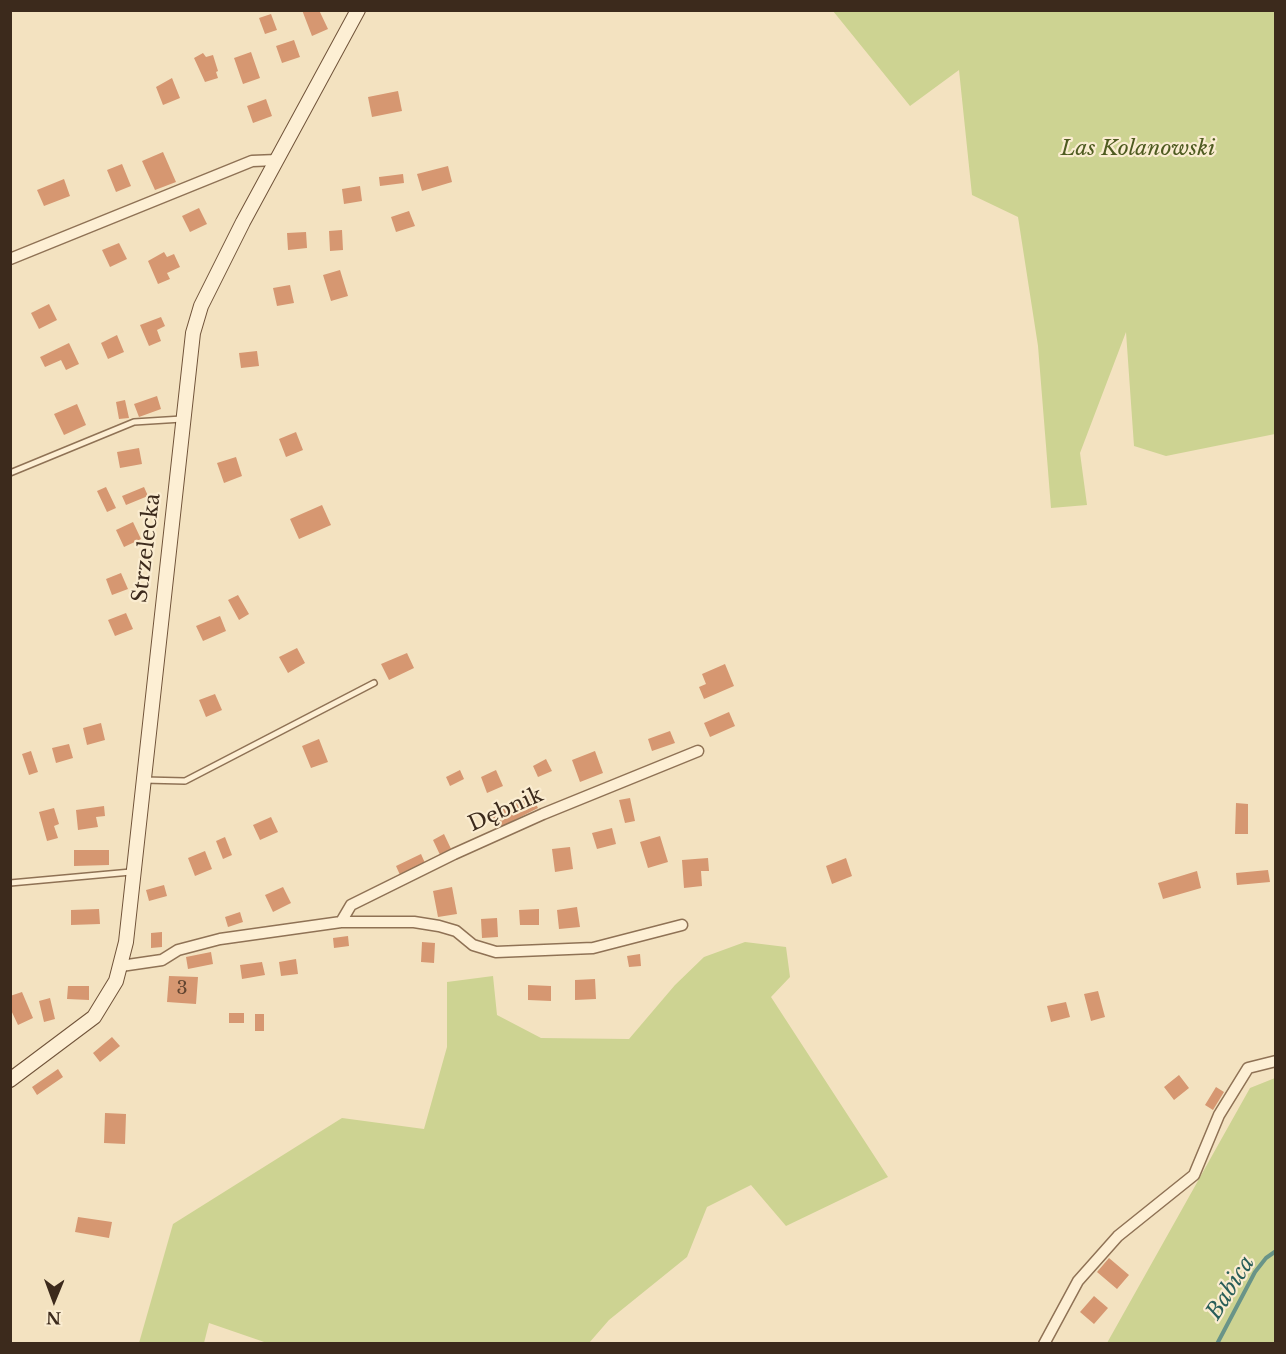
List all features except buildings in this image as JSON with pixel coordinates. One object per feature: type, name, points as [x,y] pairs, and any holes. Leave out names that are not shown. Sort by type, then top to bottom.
[{"type":"street","name":"Strzelecka","points":[[10,1080],[94,1017],[107,999],[120,966],[133,872],[193,333],[201,306],[358,10]]},
{"type":"street","points":[[10,259],[252,161],[277,160]]},
{"type":"street","name":"Dębnik","points":[[341,922],[351,905],[454,854],[543,814],[698,751]]},
{"type":"street","points":[[120,966],[162,960],[178,950],[220,939],[341,922],[414,922],[439,926],[456,931],[473,945],[496,951],[593,948],[682,925]]},
{"type":"street","points":[[1044,1344],[1078,1281],[1118,1236],[1194,1175],[1219,1115],[1248,1068],[1275,1061]]},
{"type":"lane","points":[[10,473],[134,422],[183,419]]},
{"type":"lane","points":[[143,780],[185,781],[374,683]]},
{"type":"lane","points":[[10,883],[133,872]]},
{"type":"green space","name":"Las Kolanowski","points":[[833,11],[1275,11],[1275,434],[1166,456],[1134,446],[1126,332],[1080,453],[1087,505],[1051,508],[1038,346],[1018,217],[972,195],[959,70],[910,106]]},
{"type":"green space","points":[[745,942],[786,947],[790,977],[771,997],[888,1177],[786,1226],[751,1185],[707,1207],[687,1257],[609,1320],[589,1343],[270,1344],[209,1323],[204,1343],[139,1343],[173,1224],[342,1118],[424,1129],[447,1047],[447,982],[493,976],[497,1015],[541,1038],[629,1039],[675,985],[704,957]]},
{"type":"green space","points":[[1275,1078],[1275,1343],[1107,1343],[1250,1088]]},
{"type":"waterway","name":"Babica","points":[[1217,1344],[1255,1272],[1266,1258],[1276,1251]]}]
